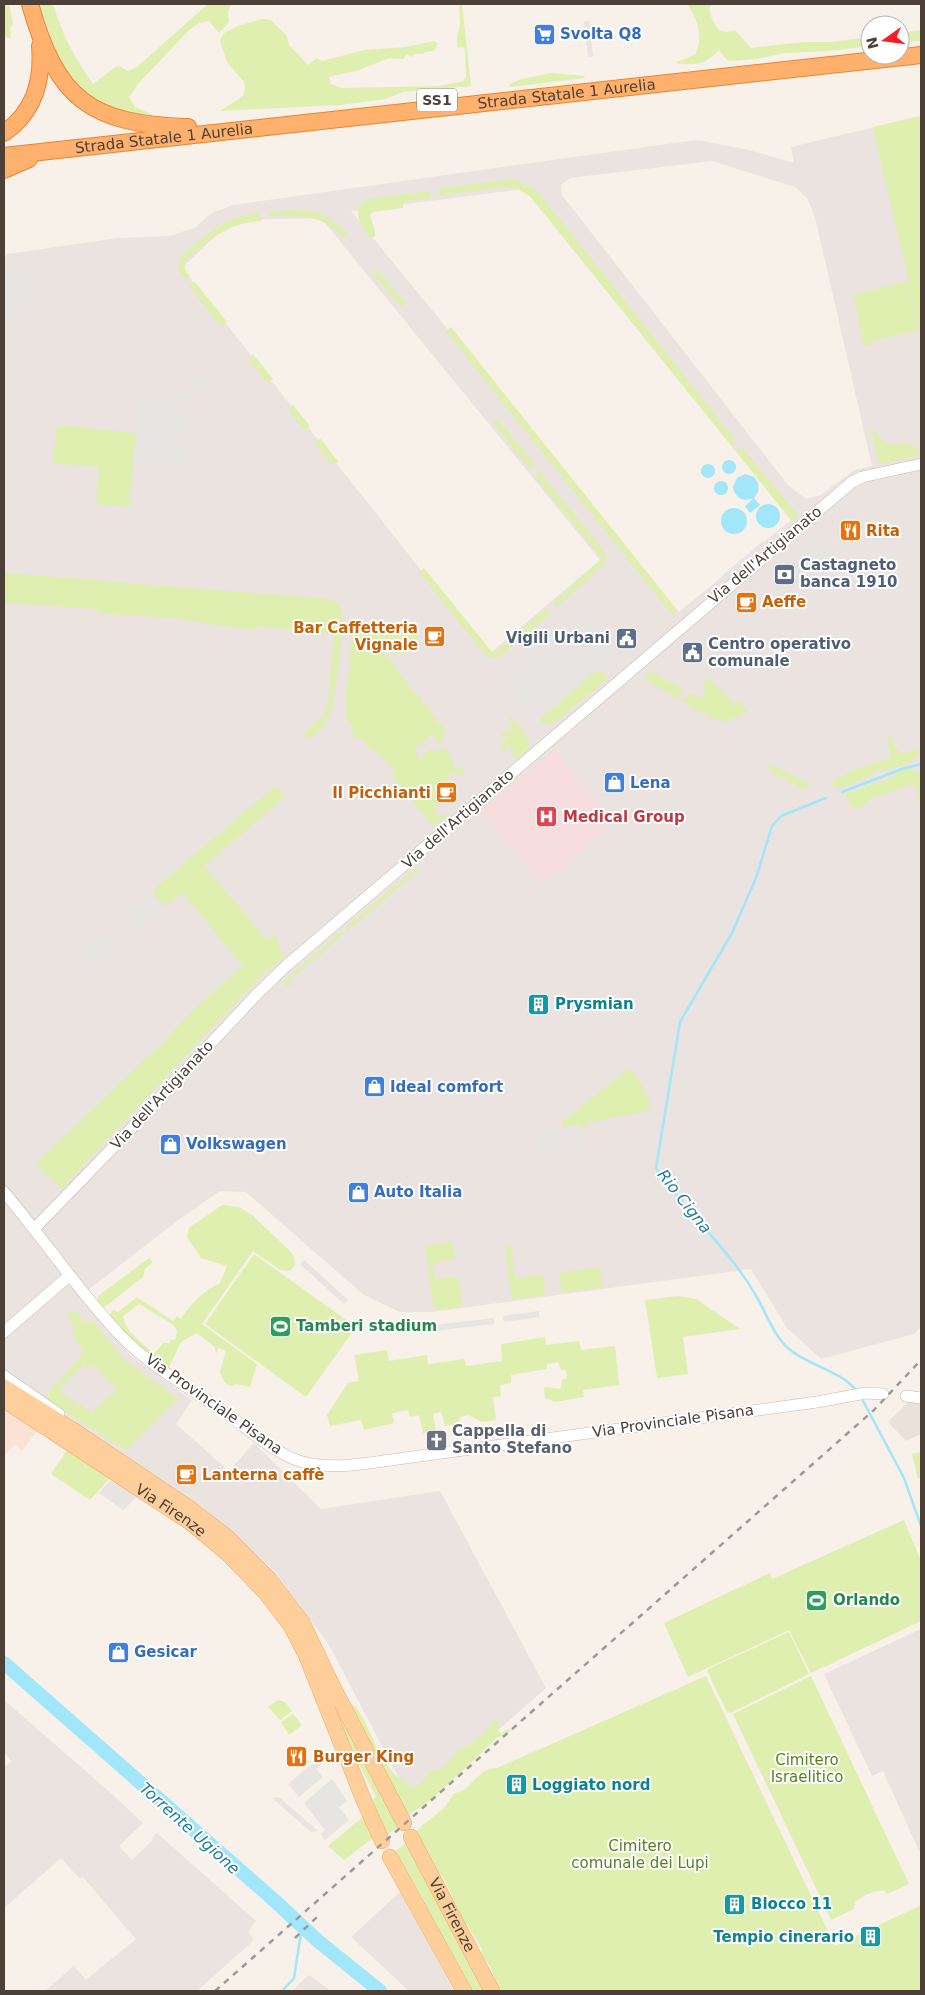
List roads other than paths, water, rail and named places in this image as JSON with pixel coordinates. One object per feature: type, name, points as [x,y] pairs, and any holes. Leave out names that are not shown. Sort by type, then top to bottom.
[{"type":"highway","points":[[30,4],[38,32],[51,62],[63,81],[93,108],[114,118],[131,123],[190,127]]},
{"type":"highway","points":[[4,133],[23,116],[37,93],[42,64],[38,32]]},
{"type":"highway","name":"Strada Statale 1 Aurelia","points":[[4,148],[860,53]]},
{"type":"highway","name":"Strada Statale 1 Aurelia","points":[[4,156],[921,55]]},
{"type":"highway","points":[[4,170],[31,158],[80,148]]},
{"type":"main road","name":"Via Firenze","points":[[4,1387],[73,1430],[192,1510],[242,1551],[282,1594],[302,1622],[331,1683],[404,1823]]},
{"type":"main road","name":"Via Firenze","points":[[4,1400],[191,1523],[215,1542],[265,1592],[291,1626],[306,1655],[364,1802],[382,1841]]},
{"type":"main road","name":"Via Firenze","points":[[411,1837],[492,1991]]},
{"type":"main road","name":"Via Firenze","points":[[390,1857],[464,1991]]},
{"type":"street","name":"Via dell'Artigianato","points":[[34,1229],[257,994],[286,966],[852,482],[862,477],[921,464]]},
{"type":"street","name":"Via Provinciale Pisana","points":[[4,1192],[69,1276],[121,1336],[155,1365],[265,1442],[288,1456],[310,1464],[338,1466],[405,1458],[866,1393],[882,1394]]},
{"type":"street","points":[[4,1332],[69,1276]]},
{"type":"street","name":"Via Firenze","points":[[4,1376],[54,1410],[73,1430]]},
{"type":"street","points":[[906,1396],[921,1398]]},
{"type":"street","name":"Via Firenze","points":[[306,1655],[331,1683]]},
{"type":"water","points":[[726,460],[732,460],[736,467],[732,474],[726,474],[722,470],[722,464]]},
{"type":"water","points":[[705,464],[711,464],[715,471],[711,478],[705,478],[701,474],[701,468]]},
{"type":"water","points":[[745,474],[754,477],[758,485],[754,498],[740,498],[734,491],[733,487],[737,478]]},
{"type":"water","points":[[718,481],[724,481],[728,488],[724,495],[718,495],[714,491],[714,485]]},
{"type":"water","points":[[754,498],[760,505],[750,513],[745,506]]},
{"type":"water","points":[[768,504],[773,505],[779,511],[779,521],[773,527],[768,528],[763,527],[757,521],[756,516],[757,511],[763,505]]},
{"type":"water","points":[[734,508],[743,512],[747,521],[743,530],[734,534],[725,530],[721,521],[725,512]]},
{"type":"waterway","name":"Rio Cigna","points":[[842,792],[902,769],[921,764]]},
{"type":"waterway","name":"Rio Cigna","points":[[826,798],[781,816],[772,826],[756,878],[732,933],[680,1022],[656,1168],[669,1187],[739,1270],[783,1343],[797,1355],[842,1378],[857,1391]]},
{"type":"waterway","name":"Rio Cigna","points":[[861,1397],[904,1478],[921,1526]]},
{"type":"waterway","name":"Torrente Ugione","points":[[4,1663],[318,1941],[380,1991]]},
{"type":"waterway","points":[[282,1991],[294,1978],[302,1926]]},
{"type":"railway","points":[[215,1991],[874,1410],[921,1360]]},
{"type":"railway","points":[[295,1938],[317,1917]]},
{"type":"place","name":"Svolta Q8","points":[[544,34]]},
{"type":"place","name":"Rita","points":[[850,531]]},
{"type":"place","name":"Castagneto banca 1910","points":[[784,574]]},
{"type":"place","name":"Aeffe","points":[[746,602]]},
{"type":"place","name":"Bar Caffetteria Vignale","points":[[434,637]]},
{"type":"place","name":"Vigili Urbani","points":[[626,638]]},
{"type":"place","name":"Centro operativo comunale","points":[[692,653]]},
{"type":"place","name":"Lena","points":[[614,783]]},
{"type":"place","name":"Il Picchianti","points":[[447,793]]},
{"type":"place","name":"Medical Group","points":[[547,817]]},
{"type":"place","name":"Prysmian","points":[[539,1004]]},
{"type":"place","name":"Ideal comfort","points":[[374,1087]]},
{"type":"place","name":"Volkswagen","points":[[170,1144]]},
{"type":"place","name":"Auto Italia","points":[[358,1192]]},
{"type":"place","name":"Tamberi stadium","points":[[280,1326]]},
{"type":"place","name":"Cappella di Santo Stefano","points":[[436,1440]]},
{"type":"place","name":"Lanterna caffè","points":[[186,1475]]},
{"type":"place","name":"Orlando","points":[[817,1600]]},
{"type":"place","name":"Gesicar","points":[[118,1652]]},
{"type":"place","name":"Burger King","points":[[297,1757]]},
{"type":"place","name":"Loggiato nord","points":[[516,1785]]},
{"type":"place","name":"Blocco 11","points":[[735,1904]]},
{"type":"place","name":"Tempio cinerario","points":[[870,1937]]},
{"type":"park label","name":"Cimitero Israelitico","points":[[807,1768]]},
{"type":"park label","name":"Cimitero comunale dei Lupi","points":[[640,1854]]}]
